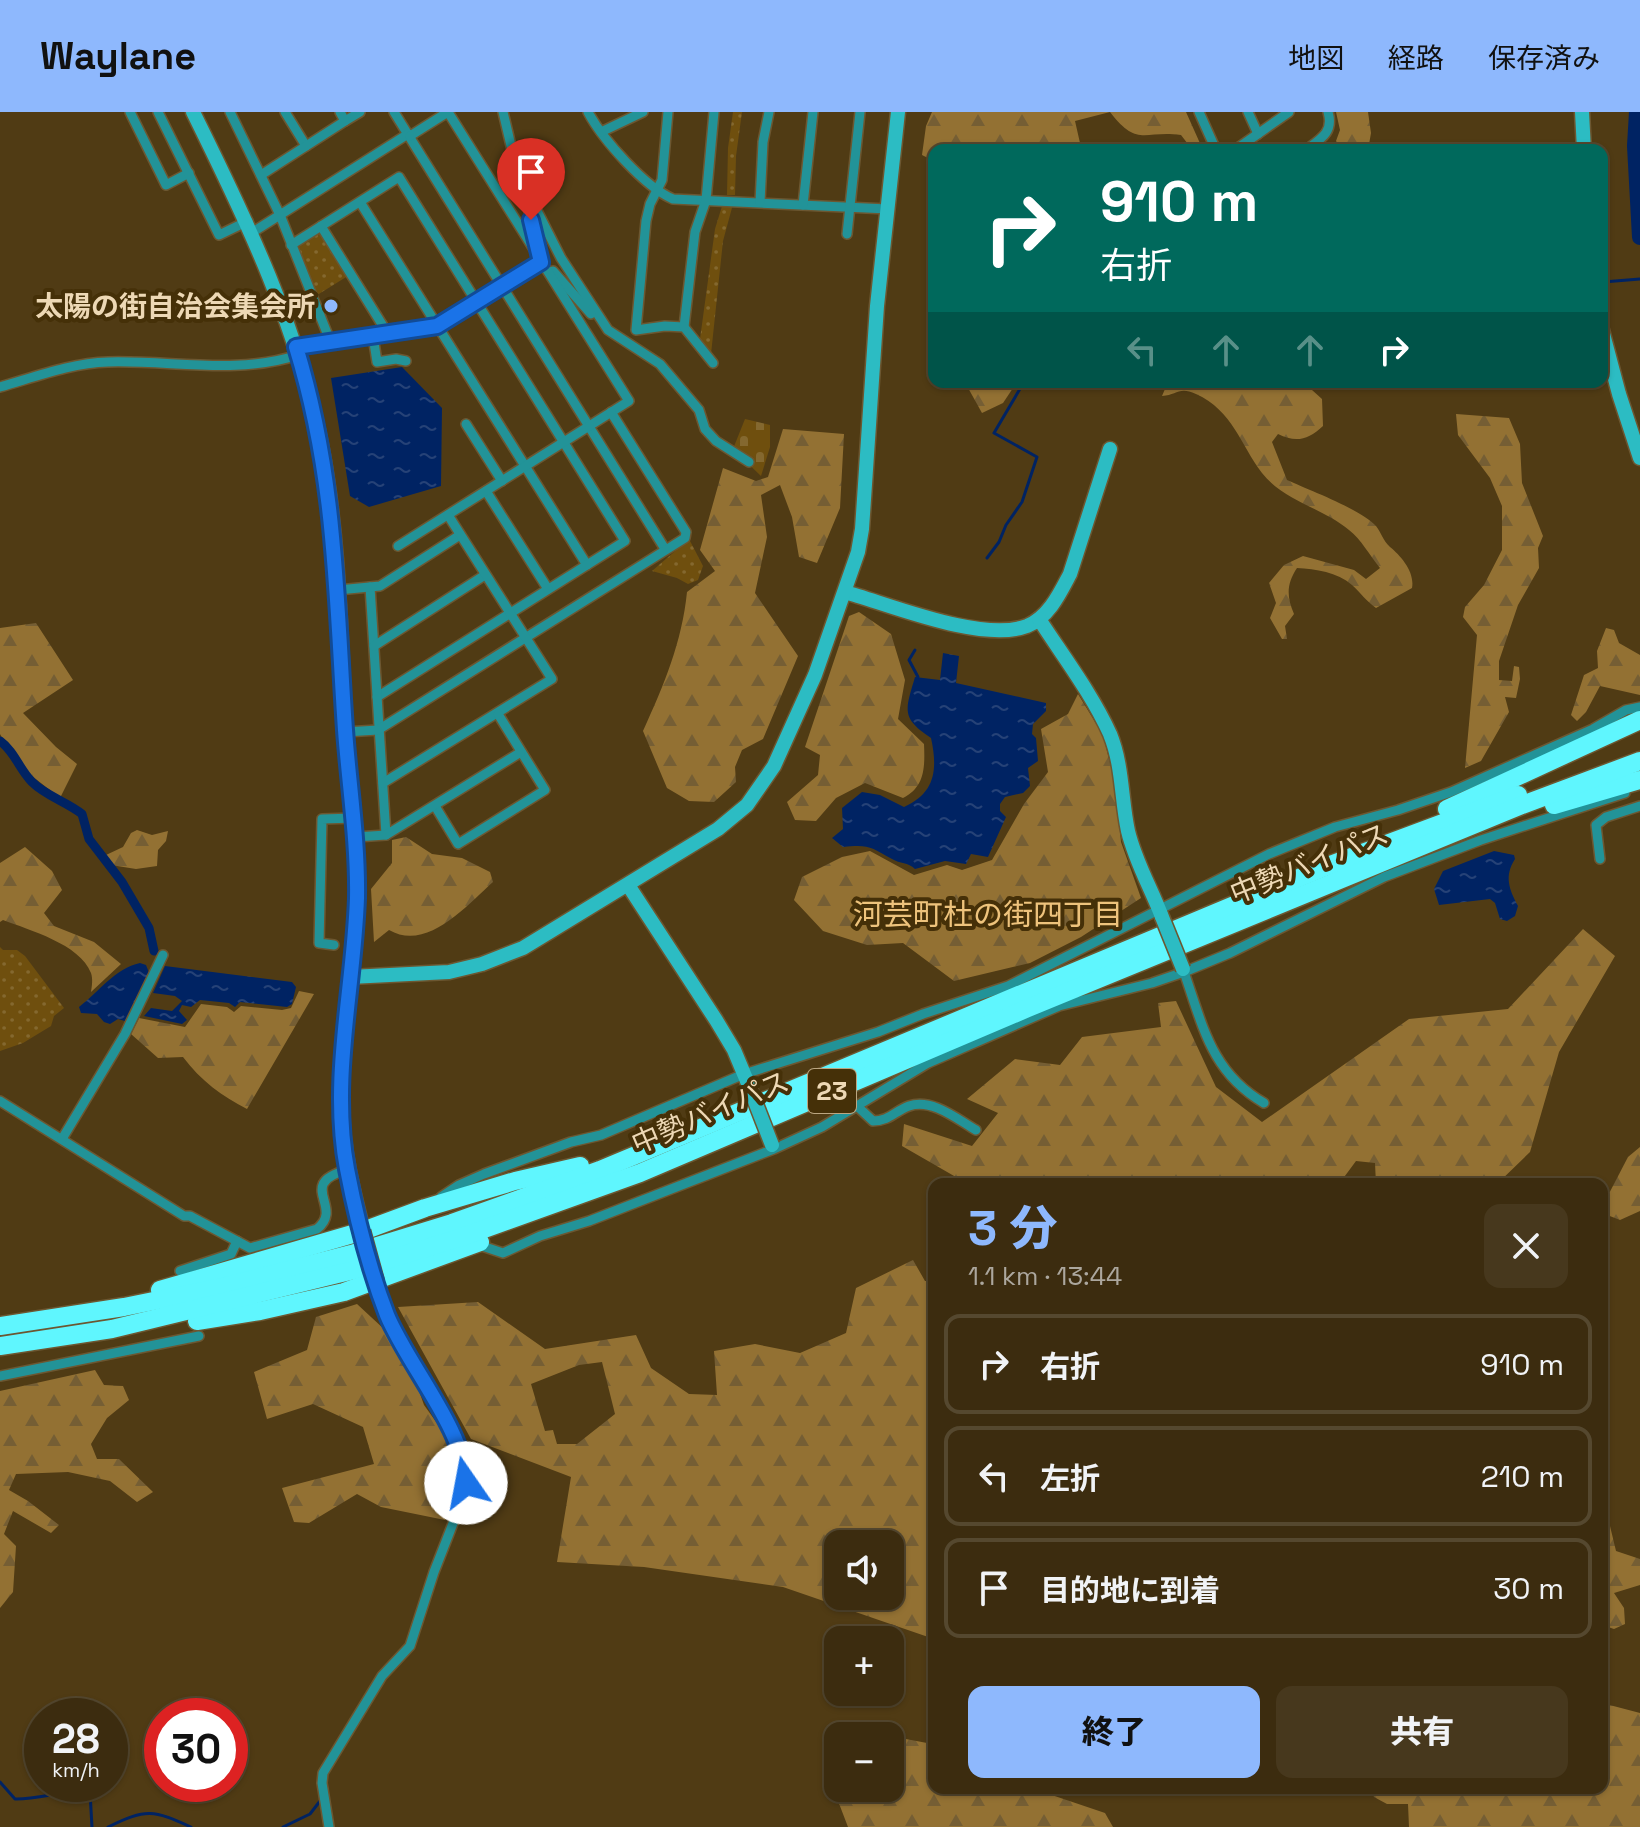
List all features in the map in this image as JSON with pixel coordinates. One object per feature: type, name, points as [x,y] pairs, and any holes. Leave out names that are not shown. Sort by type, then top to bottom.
[{"type":"highway","points":[[1325,867],[1512,777],[1640,720]]},
{"type":"highway","name":"中勢バイパス","points":[[0,1326],[180,1297],[351,1254],[452,1223],[639,1153],[1325,867],[1544,786],[1640,760]]},
{"type":"highway","name":"中勢バイパス","points":[[0,1346],[112,1329],[366,1267],[459,1238],[640,1173],[1028,1008],[1522,805],[1640,760]]},
{"type":"highway","points":[[1421,848],[1640,780]]},
{"type":"highway","points":[[37,1321],[149,1293],[363,1231],[425,1208],[515,1181],[639,1153]]},
{"type":"highway","points":[[112,1329],[191,1322],[260,1311],[377,1282],[589,1199],[640,1173]]},
{"type":"street","points":[[130,112],[166,185],[189,173]]},
{"type":"street","points":[[158,112],[219,235],[280,215],[448,112],[629,401],[398,546]]},
{"type":"street","points":[[193,112],[250,227],[297,351],[326,472],[356,837],[356,913],[342,1109],[347,1170],[388,1316],[461,1451],[466,1483],[410,1646],[382,1676],[325,1767],[322,1783],[329,1827]]},
{"type":"street","points":[[230,112],[280,215],[331,343]]},
{"type":"street","points":[[285,112],[306,146]]},
{"type":"street","points":[[261,175],[306,146],[342,116],[360,112]]},
{"type":"street","points":[[394,112],[665,549]]},
{"type":"street","points":[[503,112],[508,139],[523,180],[561,258],[608,330]]},
{"type":"street","points":[[588,112],[601,132],[648,185],[673,199],[888,209]]},
{"type":"street","points":[[601,132],[643,112]]},
{"type":"street","points":[[668,112],[662,180],[650,204],[646,221],[636,330],[684,327]]},
{"type":"street","points":[[713,363],[684,327],[695,232],[706,200],[714,112]]},
{"type":"street","points":[[760,202],[763,142],[769,112]]},
{"type":"street","points":[[803,205],[813,112]]},
{"type":"street","points":[[847,234],[860,112]]},
{"type":"street","points":[[350,977],[449,972],[482,964],[523,948],[718,829],[747,805],[774,766],[815,675],[845,592],[862,529],[877,306],[898,112]]},
{"type":"street","points":[[1199,112],[1213,144]]},
{"type":"street","points":[[1248,112],[1258,134]]},
{"type":"street","points":[[1244,144],[1277,115],[1289,112]]},
{"type":"street","points":[[1313,144],[1328,132],[1331,121],[1328,112]]},
{"type":"street","points":[[1582,112],[1584,144]]},
{"type":"street","points":[[291,245],[399,177],[625,541],[377,697]]},
{"type":"street","points":[[523,180],[541,262],[608,330],[660,364],[699,410],[705,429],[716,441],[749,462]]},
{"type":"street","points":[[360,202],[587,565]]},
{"type":"street","points":[[321,226],[388,334]]},
{"type":"street","points":[[0,387],[85,363],[245,366],[275,362],[297,351],[331,343],[437,326],[541,262]]},
{"type":"street","points":[[373,336],[377,362],[406,361]]},
{"type":"street","points":[[1608,353],[1640,458]]},
{"type":"street","points":[[345,732],[378,730],[685,538],[686,532],[611,412]]},
{"type":"street","points":[[466,424],[502,481]]},
{"type":"street","points":[[845,592],[973,629],[1027,626],[1039,619],[1061,592],[1070,574],[1110,449]]},
{"type":"street","points":[[486,491],[548,589]]},
{"type":"street","points":[[383,783],[552,679],[448,515]]},
{"type":"street","points":[[338,590],[380,586],[460,535]]},
{"type":"street","points":[[374,646],[485,575]]},
{"type":"street","points":[[370,587],[386,835]]},
{"type":"street","points":[[1039,619],[1100,714],[1110,735],[1120,768],[1127,829],[1133,851],[1184,970],[1210,1046],[1223,1068],[1244,1092],[1264,1103]]},
{"type":"street","points":[[425,1208],[459,1185],[484,1174],[571,1142],[601,1135],[746,1077],[1008,986],[1161,913],[1269,854],[1335,827],[1441,796],[1593,729],[1626,710],[1640,707]]},
{"type":"street","points":[[435,806],[458,844],[545,790],[498,714]]},
{"type":"street","points":[[356,837],[386,835],[521,752]]},
{"type":"street","points":[[476,1244],[503,1253],[540,1236],[589,1221],[822,1127],[928,1063],[1059,1006],[1152,983],[1230,953],[1429,858],[1640,788]]},
{"type":"street","points":[[1600,859],[1596,825],[1606,817],[1640,806]]},
{"type":"street","points":[[334,945],[319,943],[322,819],[355,818]]},
{"type":"street","points":[[628,885],[716,1020],[746,1077],[773,1147]]},
{"type":"street","points":[[62,1139],[125,1034],[163,955]]},
{"type":"street","points":[[0,1101],[184,1216],[190,1216],[250,1248],[317,1229],[325,1221],[327,1212],[320,1193],[323,1182],[330,1175],[347,1170]]},
{"type":"street","points":[[857,1106],[873,1121],[885,1121],[910,1105],[927,1104],[976,1130]]},
{"type":"street","points":[[180,1271],[231,1254],[237,1241]]},
{"type":"street","points":[[0,1376],[199,1336]]},
{"type":"green space","points":[[733,112],[742,112],[735,195],[727,195],[728,148]]},
{"type":"green space","points":[[932,112],[1110,112],[1075,121],[1081,144],[928,144],[928,158],[922,155],[926,126]]},
{"type":"green space","points":[[1110,112],[1186,112],[1200,144],[1188,144],[1181,135],[1135,134]]},
{"type":"green space","points":[[1336,112],[1368,112],[1369,144],[1338,144],[1336,141],[1340,130]]},
{"type":"green space","points":[[723,203],[733,204],[723,241],[711,354],[700,339],[715,229]]},
{"type":"green space","points":[[321,227],[351,274],[314,297],[292,245]]},
{"type":"green space","points":[[968,388],[1013,388],[1003,403],[982,413]]},
{"type":"green space","points":[[1165,388],[1312,390],[1322,399],[1323,426],[1302,439],[1278,434],[1272,442],[1287,480],[1347,507],[1376,526],[1406,565],[1412,588],[1376,608],[1340,577],[1319,570],[1297,568],[1289,590],[1294,614],[1285,626],[1287,639],[1282,639],[1270,618],[1276,603],[1269,583],[1284,565],[1303,556],[1354,570],[1366,579],[1380,568],[1361,543],[1339,522],[1292,498],[1271,483],[1254,462],[1235,429],[1209,401],[1186,391],[1162,396]]},
{"type":"green space","points":[[1456,414],[1509,418],[1520,444],[1522,483],[1543,536],[1538,548],[1539,568],[1518,605],[1499,661],[1499,680],[1512,681],[1514,666],[1519,667],[1516,698],[1505,697],[1509,712],[1481,761],[1465,768],[1477,635],[1463,617],[1465,607],[1484,585],[1502,550],[1502,506],[1490,478],[1458,435]]},
{"type":"green space","points":[[745,419],[770,425],[770,447],[761,476],[733,449]]},
{"type":"green space","points":[[783,429],[844,434],[840,508],[817,563],[799,557],[792,517],[780,485],[761,495],[767,537],[755,593],[798,656],[763,739],[742,750],[735,767],[736,782],[714,802],[689,801],[667,788],[643,731],[671,663],[687,592],[715,571],[700,550],[723,468],[756,481],[768,477]]},
{"type":"green space","points":[[689,539],[703,566],[698,580],[688,584],[652,571]]},
{"type":"green space","points":[[859,612],[891,634],[905,680],[898,719],[924,744],[922,776],[916,788],[903,798],[865,783],[836,798],[816,821],[795,820],[787,802],[818,775],[820,755],[805,747],[849,616]]},
{"type":"green space","points":[[36,623],[73,680],[23,713],[77,764],[60,798],[18,765],[0,734],[0,628]]},
{"type":"green space","points":[[1606,628],[1614,630],[1619,643],[1640,655],[1640,695],[1600,686],[1586,712],[1577,721],[1571,715],[1584,675],[1598,668],[1597,651]]},
{"type":"green space","points":[[1078,694],[1103,735],[1115,783],[1121,842],[1141,898],[1081,937],[1030,963],[954,981],[903,943],[867,945],[823,931],[794,900],[802,877],[842,857],[870,851],[914,875],[947,865],[962,870],[992,860],[1024,804],[1048,772],[1041,729],[1068,714]]},
{"type":"green space","points":[[137,830],[152,835],[168,831],[166,841],[158,850],[157,866],[136,869],[111,865],[106,855],[123,847],[131,833]]},
{"type":"green space","points":[[406,837],[432,854],[462,858],[490,872],[493,882],[458,914],[431,931],[403,935],[389,930],[374,942],[371,889],[392,863],[392,840]]},
{"type":"green space","points":[[25,847],[52,871],[62,890],[44,913],[54,926],[94,942],[121,964],[91,992],[91,973],[76,954],[39,934],[3,920],[0,922],[0,863]]},
{"type":"green space","points":[[1583,929],[1615,956],[1559,1052],[1530,1152],[1503,1178],[1376,1178],[1375,1163],[1356,1161],[1343,1178],[958,1178],[902,1146],[904,1124],[972,1146],[998,1113],[967,1099],[1015,1059],[1060,1065],[1082,1037],[1161,1027],[1158,1003],[1176,1001],[1216,1087],[1262,1122],[1409,1019],[1508,1009]]},
{"type":"green space","points":[[0,947],[3,950],[17,950],[25,956],[64,1008],[54,1016],[51,1026],[23,1043],[0,1051]]},
{"type":"green space","points":[[299,991],[314,994],[247,1109],[212,1087],[183,1057],[158,1058],[131,1034],[139,1018],[185,1027],[201,1004],[227,1007],[234,1012],[241,1006],[291,1008]]},
{"type":"green space","points":[[1640,1147],[1640,1211],[1620,1220],[1608,1215],[1608,1195],[1628,1157]]},
{"type":"green space","points":[[913,1260],[925,1281],[928,1281],[928,1637],[904,1629],[904,1626],[850,1610],[904,1610],[904,1530],[824,1530],[824,1601],[783,1587],[644,1567],[557,1562],[571,1477],[471,1439],[398,1307],[478,1302],[545,1349],[636,1335],[651,1368],[689,1394],[717,1395],[714,1351],[755,1344],[800,1353],[846,1333],[856,1288]],"holes":[[[602,1362],[615,1414],[577,1444],[557,1444],[553,1430],[545,1431],[531,1384],[579,1365]]]},
{"type":"green space","points":[[357,1304],[385,1330],[413,1374],[424,1405],[449,1440],[458,1466],[456,1498],[445,1520],[381,1507],[357,1494],[309,1523],[294,1522],[282,1488],[374,1464],[363,1427],[313,1404],[267,1419],[254,1372],[307,1350],[316,1317]]},
{"type":"green space","points":[[95,1370],[104,1385],[123,1386],[129,1400],[107,1418],[91,1444],[97,1459],[119,1459],[153,1492],[137,1502],[110,1481],[68,1472],[16,1474],[9,1490],[59,1525],[51,1533],[13,1511],[4,1534],[16,1546],[13,1592],[0,1608],[0,1391]]},
{"type":"green space","points":[[1608,1525],[1616,1551],[1640,1559],[1640,1585],[1614,1593],[1624,1608],[1625,1624],[1614,1629],[1608,1627]]},
{"type":"green space","points":[[1608,1705],[1640,1713],[1640,1827],[1409,1827],[1408,1804],[1387,1804],[1373,1794],[1608,1794]]},
{"type":"green space","points":[[904,1739],[928,1745],[928,1794],[1049,1794],[1105,1813],[1113,1827],[848,1827],[838,1802],[904,1802]]},
{"type":"water","points":[[402,367],[442,408],[441,486],[369,507],[350,496],[331,378]]},
{"type":"water","points":[[943,653],[959,656],[956,683],[1046,703],[1046,711],[1033,724],[1038,761],[1028,768],[1030,786],[1023,793],[1005,797],[1000,804],[1000,811],[1006,817],[988,857],[971,854],[966,864],[945,861],[915,869],[869,847],[843,847],[832,838],[843,829],[842,808],[862,792],[880,795],[904,807],[928,787],[934,770],[931,738],[914,725],[908,706],[915,677],[940,680]]},
{"type":"water","points":[[1494,851],[1514,855],[1509,877],[1518,906],[1515,916],[1507,921],[1500,919],[1495,903],[1490,899],[1439,905],[1434,889],[1443,871]]},
{"type":"water","points":[[140,963],[146,965],[150,975],[128,1022],[118,1019],[110,1024],[97,1014],[81,1013],[79,1007],[108,981]]},
{"type":"water","points":[[165,966],[292,982],[296,987],[292,1004],[287,1007],[240,1002],[235,1007],[229,1003],[200,1000],[191,1007],[182,1005],[179,1011],[187,1020],[182,1024],[144,1016],[151,1008],[172,1011],[182,1001],[175,996],[153,993]]},
{"type":"waterway","points":[[1637,112],[1635,146],[1640,237]]},
{"type":"waterway","points":[[1608,282],[1640,279]]},
{"type":"waterway","points":[[987,558],[1022,502],[1037,457],[994,433],[1020,388]]},
{"type":"waterway","points":[[915,650],[909,660],[918,677]]},
{"type":"waterway","points":[[0,741],[32,782],[82,814],[89,839],[122,882],[149,928],[154,951]]},
{"type":"waterway","points":[[0,1782],[15,1799],[90,1792],[92,1827]]},
{"type":"waterway","points":[[283,1827],[310,1814],[320,1801]]},
{"type":"waterway","points":[[108,1827],[141,1814],[167,1817],[191,1827]]},
{"type":"place","name":"太陽の街自治会集会所","points":[[331,306]]},
{"type":"district","name":"河芸町杜の街四丁目","points":[[988,914]]},
{"type":"route","points":[[466,1483],[461,1451],[388,1316],[347,1170],[342,1109],[344,1033],[356,913],[356,837],[345,732],[338,590],[329,499],[314,413],[296,347],[437,326],[541,262],[531,220]]}]
